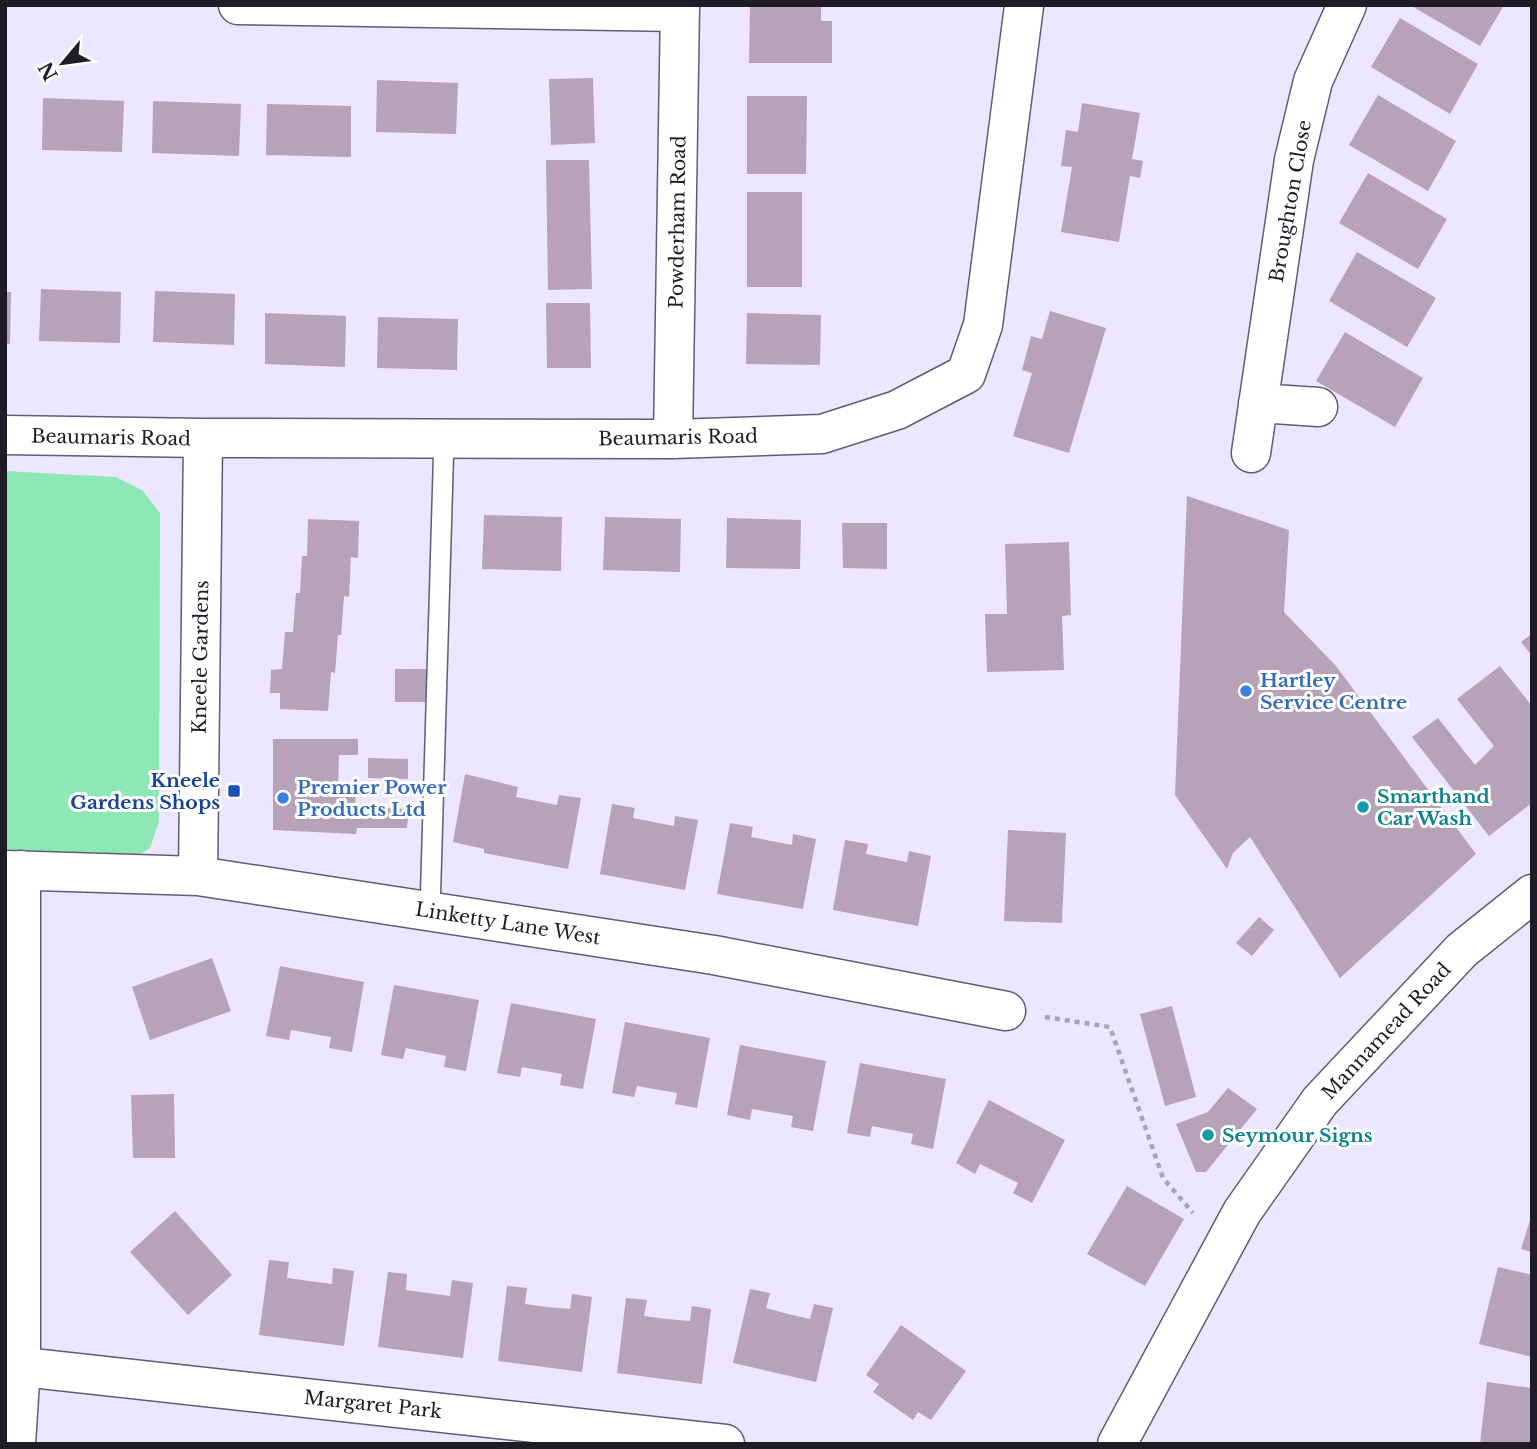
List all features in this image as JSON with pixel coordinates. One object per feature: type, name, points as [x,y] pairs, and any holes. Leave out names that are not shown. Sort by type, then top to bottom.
[{"type":"street","points":[[239,5],[680,8]]},
{"type":"street","name":"Broughton Close","points":[[1251,453],[1293,160],[1313,81],[1347,5]]},
{"type":"street","name":"Beaumaris Road","points":[[5,435],[673,439],[821,434],[897,410],[966,374],[983,325],[1024,6]]},
{"type":"street","name":"Powderham Road","points":[[673,439],[680,8]]},
{"type":"street","points":[[1258,403],[1318,407]]},
{"type":"street","name":"Kneele Gardens","points":[[198,876],[203,438]]},
{"type":"street","points":[[13,870],[13,1365],[16,1444]]},
{"type":"street","name":"Linketty Lane West","points":[[13,870],[198,876],[714,955],[1006,1012]]},
{"type":"street","name":"Mannamead Road","points":[[1117,1444],[1242,1212],[1320,1101],[1462,950],[1532,894]]},
{"type":"street","name":"Margaret Park","points":[[13,1365],[725,1444]]},
{"type":"lane","points":[[430,911],[444,438]]},
{"type":"path","points":[[1006,1012],[1110,1027],[1163,1178],[1223,1247]]},
{"type":"green space","points":[[5,471],[116,477],[142,490],[160,513],[159,822],[150,848],[128,861],[5,854]]},
{"type":"building","points":[[750,5],[821,5],[821,21],[832,21],[832,63],[749,63]]},
{"type":"building","points":[[1410,5],[1504,5],[1480,46]]},
{"type":"building","points":[[1400,18],[1478,64],[1450,114],[1371,67]]},
{"type":"building","points":[[593,78],[595,143],[551,145],[549,79]]},
{"type":"building","points":[[377,80],[458,83],[456,134],[376,132]]},
{"type":"building","points":[[1378,95],[1456,141],[1428,191],[1349,145]]},
{"type":"building","points":[[747,96],[807,96],[806,174],[747,174]]},
{"type":"building","points":[[43,98],[124,101],[122,152],[42,150]]},
{"type":"building","points":[[153,101],[241,104],[239,156],[152,153]]},
{"type":"building","points":[[1082,103],[1140,113],[1132,159],[1143,161],[1140,178],[1130,176],[1119,242],[1061,232],[1072,167],[1061,166],[1066,130],[1078,132]]},
{"type":"building","points":[[267,104],[351,106],[351,157],[266,155]]},
{"type":"building","points":[[546,160],[589,160],[592,289],[548,290]]},
{"type":"building","points":[[1368,173],[1447,219],[1418,269],[1339,223]]},
{"type":"building","points":[[747,192],[802,192],[802,287],[747,287]]},
{"type":"building","points":[[1357,252],[1436,298],[1407,347],[1329,301]]},
{"type":"building","points":[[41,289],[121,292],[120,343],[39,341]]},
{"type":"building","points":[[155,291],[235,294],[234,345],[153,342]]},
{"type":"building","points":[[5,292],[11,292],[10,344],[5,343]]},
{"type":"building","points":[[546,303],[590,303],[591,368],[547,368]]},
{"type":"building","points":[[1050,311],[1106,328],[1069,453],[1013,436],[1032,373],[1022,370],[1031,336],[1042,339]]},
{"type":"building","points":[[265,313],[346,316],[345,367],[265,364]]},
{"type":"building","points":[[747,313],[821,315],[820,365],[746,364]]},
{"type":"building","points":[[378,317],[458,319],[457,370],[377,368]]},
{"type":"building","points":[[1345,332],[1423,378],[1395,427],[1316,381]]},
{"type":"building","points":[[1187,496],[1289,530],[1284,612],[1336,666],[1476,854],[1340,978],[1250,837],[1233,853],[1227,869],[1175,795]]},
{"type":"building","points":[[484,515],[562,517],[561,571],[482,569]]},
{"type":"building","points":[[605,517],[681,519],[680,572],[603,570]]},
{"type":"building","points":[[727,518],[801,520],[800,569],[726,568]]},
{"type":"building","points":[[308,519],[359,521],[358,558],[351,557],[349,597],[344,596],[335,673],[331,672],[328,711],[280,709],[280,693],[270,693],[271,670],[282,669],[285,632],[293,632],[296,593],[300,593],[302,556],[307,556]]},
{"type":"building","points":[[842,523],[887,523],[887,569],[843,568]]},
{"type":"building","points":[[1069,542],[1071,615],[1062,616],[1064,670],[987,672],[985,614],[1007,614],[1005,544]]},
{"type":"building","points":[[1532,634],[1532,656],[1521,642]]},
{"type":"building","points":[[1500,666],[1532,706],[1532,803],[1489,836],[1412,737],[1438,718],[1475,765],[1494,746],[1457,699]]},
{"type":"building","points":[[395,669],[427,669],[427,702],[395,702]]},
{"type":"building","points":[[273,739],[358,739],[358,755],[339,755],[338,789],[356,791],[355,807],[409,809],[407,828],[357,828],[356,834],[273,830]]},
{"type":"building","points":[[368,758],[408,759],[408,779],[368,778]]},
{"type":"building","points":[[465,774],[518,787],[516,797],[557,805],[559,795],[581,798],[568,869],[484,853],[484,849],[453,842]]},
{"type":"building","points":[[612,804],[635,808],[633,818],[674,826],[675,816],[698,820],[685,890],[600,874]]},
{"type":"building","points":[[730,823],[753,827],[751,837],[792,845],[793,834],[816,839],[803,909],[717,894]]},
{"type":"building","points":[[1008,830],[1066,833],[1062,923],[1004,921]]},
{"type":"building","points":[[845,840],[868,844],[866,854],[907,862],[909,851],[931,856],[918,926],[833,910]]},
{"type":"building","points":[[1259,917],[1274,930],[1252,956],[1236,943]]},
{"type":"building","points":[[212,958],[231,1011],[150,1040],[132,987]]},
{"type":"building","points":[[280,966],[364,982],[352,1052],[329,1048],[331,1037],[291,1030],[289,1040],[266,1036]]},
{"type":"building","points":[[394,985],[479,1000],[466,1071],[444,1067],[446,1056],[406,1048],[403,1059],[381,1055]]},
{"type":"building","points":[[511,1003],[596,1019],[583,1089],[560,1085],[562,1074],[522,1067],[520,1077],[497,1073]]},
{"type":"building","points":[[1172,1006],[1196,1097],[1165,1106],[1140,1014]]},
{"type":"building","points":[[625,1022],[710,1038],[697,1108],[675,1104],[677,1093],[637,1086],[634,1097],[612,1093]]},
{"type":"building","points":[[740,1045],[826,1061],[813,1131],[791,1127],[793,1116],[752,1109],[750,1120],[727,1115]]},
{"type":"building","points":[[860,1063],[946,1079],[933,1149],[911,1144],[913,1134],[872,1126],[870,1137],[847,1133]]},
{"type":"building","name":"Seymour Signs","points":[[1228,1088],[1257,1109],[1206,1172],[1196,1172],[1176,1124],[1208,1112]]},
{"type":"building","points":[[174,1094],[175,1158],[133,1158],[131,1095]]},
{"type":"building","points":[[989,1100],[1065,1140],[1032,1203],[1013,1193],[1018,1183],[980,1164],[975,1174],[956,1163]]},
{"type":"building","points":[[1127,1186],[1184,1219],[1145,1286],[1087,1254]]},
{"type":"building","points":[[175,1211],[232,1275],[188,1315],[130,1252]]},
{"type":"building","points":[[1532,1217],[1532,1252],[1521,1249]]},
{"type":"building","points":[[269,1260],[289,1262],[287,1278],[332,1284],[333,1268],[354,1271],[344,1346],[259,1335]]},
{"type":"building","points":[[1498,1267],[1532,1275],[1532,1357],[1479,1344]]},
{"type":"building","points":[[388,1272],[407,1274],[406,1290],[450,1296],[452,1280],[473,1283],[463,1358],[378,1347]]},
{"type":"building","points":[[507,1286],[527,1288],[525,1304],[547,1307],[570,1309],[572,1294],[592,1297],[582,1372],[498,1361]]},
{"type":"building","points":[[750,1289],[770,1293],[766,1308],[788,1314],[810,1319],[814,1304],[833,1308],[816,1382],[733,1363]]},
{"type":"building","points":[[626,1298],[647,1300],[644,1316],[667,1319],[690,1321],[692,1306],[711,1309],[702,1384],[617,1373]]},
{"type":"building","points":[[901,1325],[966,1371],[931,1420],[918,1412],[913,1420],[873,1392],[879,1384],[866,1375]]},
{"type":"building","points":[[1487,1382],[1532,1388],[1532,1444],[1480,1444]]},
{"type":"place","name":"Hartley Service Centre","points":[[1246,691]]},
{"type":"place","name":"Kneele Gardens Shops","points":[[234,791]]},
{"type":"place","name":"Premier Power Products Ltd","points":[[283,798]]},
{"type":"place","name":"Smarthand Car Wash","points":[[1363,807]]},
{"type":"place","name":"Seymour Signs","points":[[1208,1135]]}]
